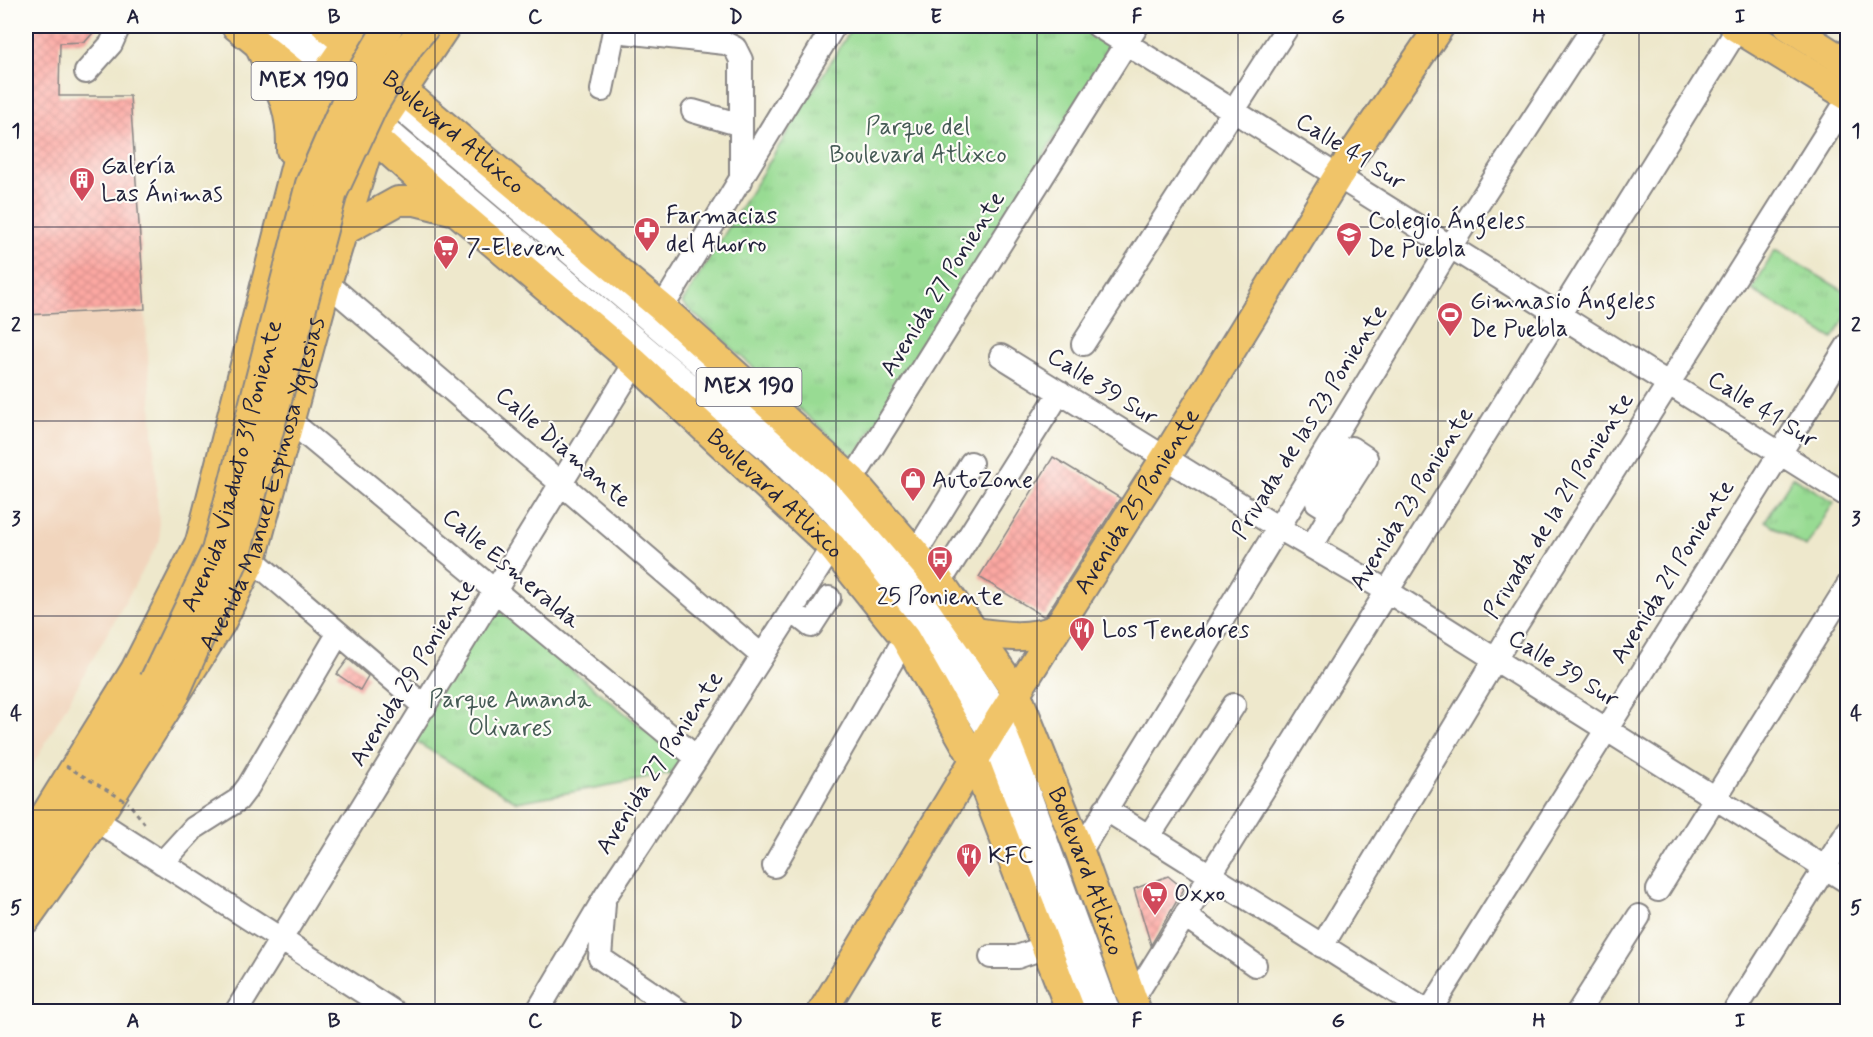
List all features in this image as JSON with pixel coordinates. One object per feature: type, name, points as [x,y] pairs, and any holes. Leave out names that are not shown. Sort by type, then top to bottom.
[{"type":"main road","name":"Avenida Viaducto 31 Poniente","points":[[164,687],[216,551],[310,184],[351,90],[389,26]]},
{"type":"main road","name":"Avenida Viaducto 31 Poniente","points":[[164,687],[235,557],[333,192],[373,106],[409,46],[426,26]]},
{"type":"main road","name":"Avenida Manuel Espinosa Yglesias","points":[[26,919],[86,814],[164,687],[221,623],[252,560],[342,232],[388,113],[446,26]]},
{"type":"main road","name":"Avenida 25 Poniente","points":[[822,1011],[974,759],[1165,458],[1338,176],[1440,26]]},
{"type":"main road","points":[[1788,26],[1848,64]]},
{"type":"main road","points":[[1736,27],[1848,97]]},
{"type":"main road","name":"Boulevard Atlixco","points":[[254,31],[335,52],[388,113],[456,211],[635,363],[832,547],[905,638],[974,759],[1071,1011]]},
{"type":"main road","points":[[254,31],[283,95],[292,122],[290,188]]},
{"type":"main road","name":"Boulevard Atlixco","points":[[335,52],[388,113],[662,308],[852,480],[940,582],[1016,692],[1080,852],[1126,1007]]},
{"type":"main road","name":"Avenida Manuel Espinosa Yglesias","points":[[26,846],[135,670],[200,542],[290,188],[335,52]]},
{"type":"main road","points":[[342,232],[398,201],[415,201],[456,211]]},
{"type":"main road","points":[[274,250],[327,283]]},
{"type":"main road","points":[[975,632],[1014,637],[1042,634],[1056,629]]},
{"type":"main road","points":[[26,885],[86,814]]},
{"type":"street","points":[[86,72],[111,44],[118,26]]},
{"type":"street","points":[[301,26],[335,52]]},
{"type":"street","points":[[662,308],[741,182],[834,26]]},
{"type":"street","name":"Calle 41 Sur","points":[[1098,26],[1131,34],[1234,111],[1848,496]]},
{"type":"street","points":[[1083,344],[1288,26]]},
{"type":"street","name":"Privada de las 23 Poniente","points":[[1080,852],[1450,247],[1594,26]]},
{"type":"street","name":"Avenida 23 Poniente","points":[[1126,1007],[1185,916],[1736,27]]},
{"type":"street","points":[[602,90],[615,28],[725,44],[735,48],[741,60],[741,182]]},
{"type":"street","name":"Avenida 27 Poniente","points":[[852,480],[1131,34]]},
{"type":"street","name":"Privada de la 21 Poniente","points":[[1322,946],[1496,658],[1848,97]]},
{"type":"street","points":[[693,111],[741,125]]},
{"type":"street","points":[[388,113],[786,437],[857,513],[911,579],[996,725],[1126,1007]]},
{"type":"street","name":"Calle Diamante","points":[[327,283],[562,482],[761,655]]},
{"type":"street","name":"Avenida 21 Poniente","points":[[1429,1011],[1848,345]]},
{"type":"street","name":"Calle 39 Sur","points":[[1001,356],[1277,527],[1496,658],[1848,882]]},
{"type":"street","name":"Avenida 29 Poniente","points":[[236,1011],[635,363]]},
{"type":"street","points":[[940,582],[1060,392]]},
{"type":"street","name":"Calle Esmeralda","points":[[290,421],[697,758]]},
{"type":"street","points":[[915,554],[971,463]]},
{"type":"street","points":[[1312,547],[1333,512]]},
{"type":"street","name":"Avenida 27 Poniente","points":[[537,1011],[605,897],[832,547]]},
{"type":"street","points":[[252,560],[425,707]]},
{"type":"street","points":[[1658,890],[1848,585]]},
{"type":"street","points":[[791,610],[806,634],[829,598]]},
{"type":"street","points":[[162,863],[194,828],[238,800],[248,787],[338,634]]},
{"type":"street","points":[[774,866],[905,638]]},
{"type":"street","points":[[1149,836],[1234,705]]},
{"type":"street","points":[[996,725],[1092,1011]]},
{"type":"street","points":[[1105,809],[1429,1011]]},
{"type":"street","points":[[86,814],[394,1011]]},
{"type":"street","points":[[1734,1011],[1848,831]]},
{"type":"street","points":[[605,897],[600,958],[680,1011]]},
{"type":"street","points":[[1185,916],[1255,965]]},
{"type":"street","points":[[1578,1011],[1639,916]]},
{"type":"street","points":[[991,957],[1017,957],[1046,947]]},
{"type":"path","points":[[66,766],[129,803]]},
{"type":"shaded area","points":[[145,309],[160,540],[26,777],[26,315]]},
{"type":"green space","name":"Parque del Boulevard Atlixco","points":[[853,26],[1080,26],[1112,46],[854,458],[682,303]]},
{"type":"green space","points":[[1775,250],[1847,293],[1847,314],[1833,339],[1752,290]]},
{"type":"green space","points":[[1793,477],[1834,502],[1806,547],[1765,521]]},
{"type":"green space","name":"Parque Amanda Olivares","points":[[491,604],[681,759],[671,774],[517,802],[411,739]]},
{"type":"building","name":"Galería Las Ánimas","points":[[26,26],[99,26],[85,42],[60,43],[59,96],[130,96],[145,309],[26,315]]},
{"type":"building","points":[[1053,457],[1120,498],[1046,615],[1043,616],[979,577]]},
{"type":"building","points":[[348,659],[368,676],[360,690],[337,674]]},
{"type":"building","name":"Oxxo","points":[[1168,876],[1184,889],[1151,945],[1134,889]]},
{"type":"place","name":"Galería Las Ánimas","points":[[82,203]]},
{"type":"place","name":"Farmacias del Ahorro","points":[[647,253]]},
{"type":"place","name":"Colegio Ángeles De Puebla","points":[[1349,258]]},
{"type":"place","name":"7-Eleven","points":[[446,271]]},
{"type":"place","name":"Gimnasio Ángeles De Puebla","points":[[1450,338]]},
{"type":"place","name":"AutoZone","points":[[913,503]]},
{"type":"place","name":"25 Poniente","points":[[940,582]]},
{"type":"place","name":"Los Tenedores","points":[[1082,653]]},
{"type":"place","name":"KFC","points":[[969,879]]},
{"type":"place","name":"Oxxo","points":[[1155,917]]}]
